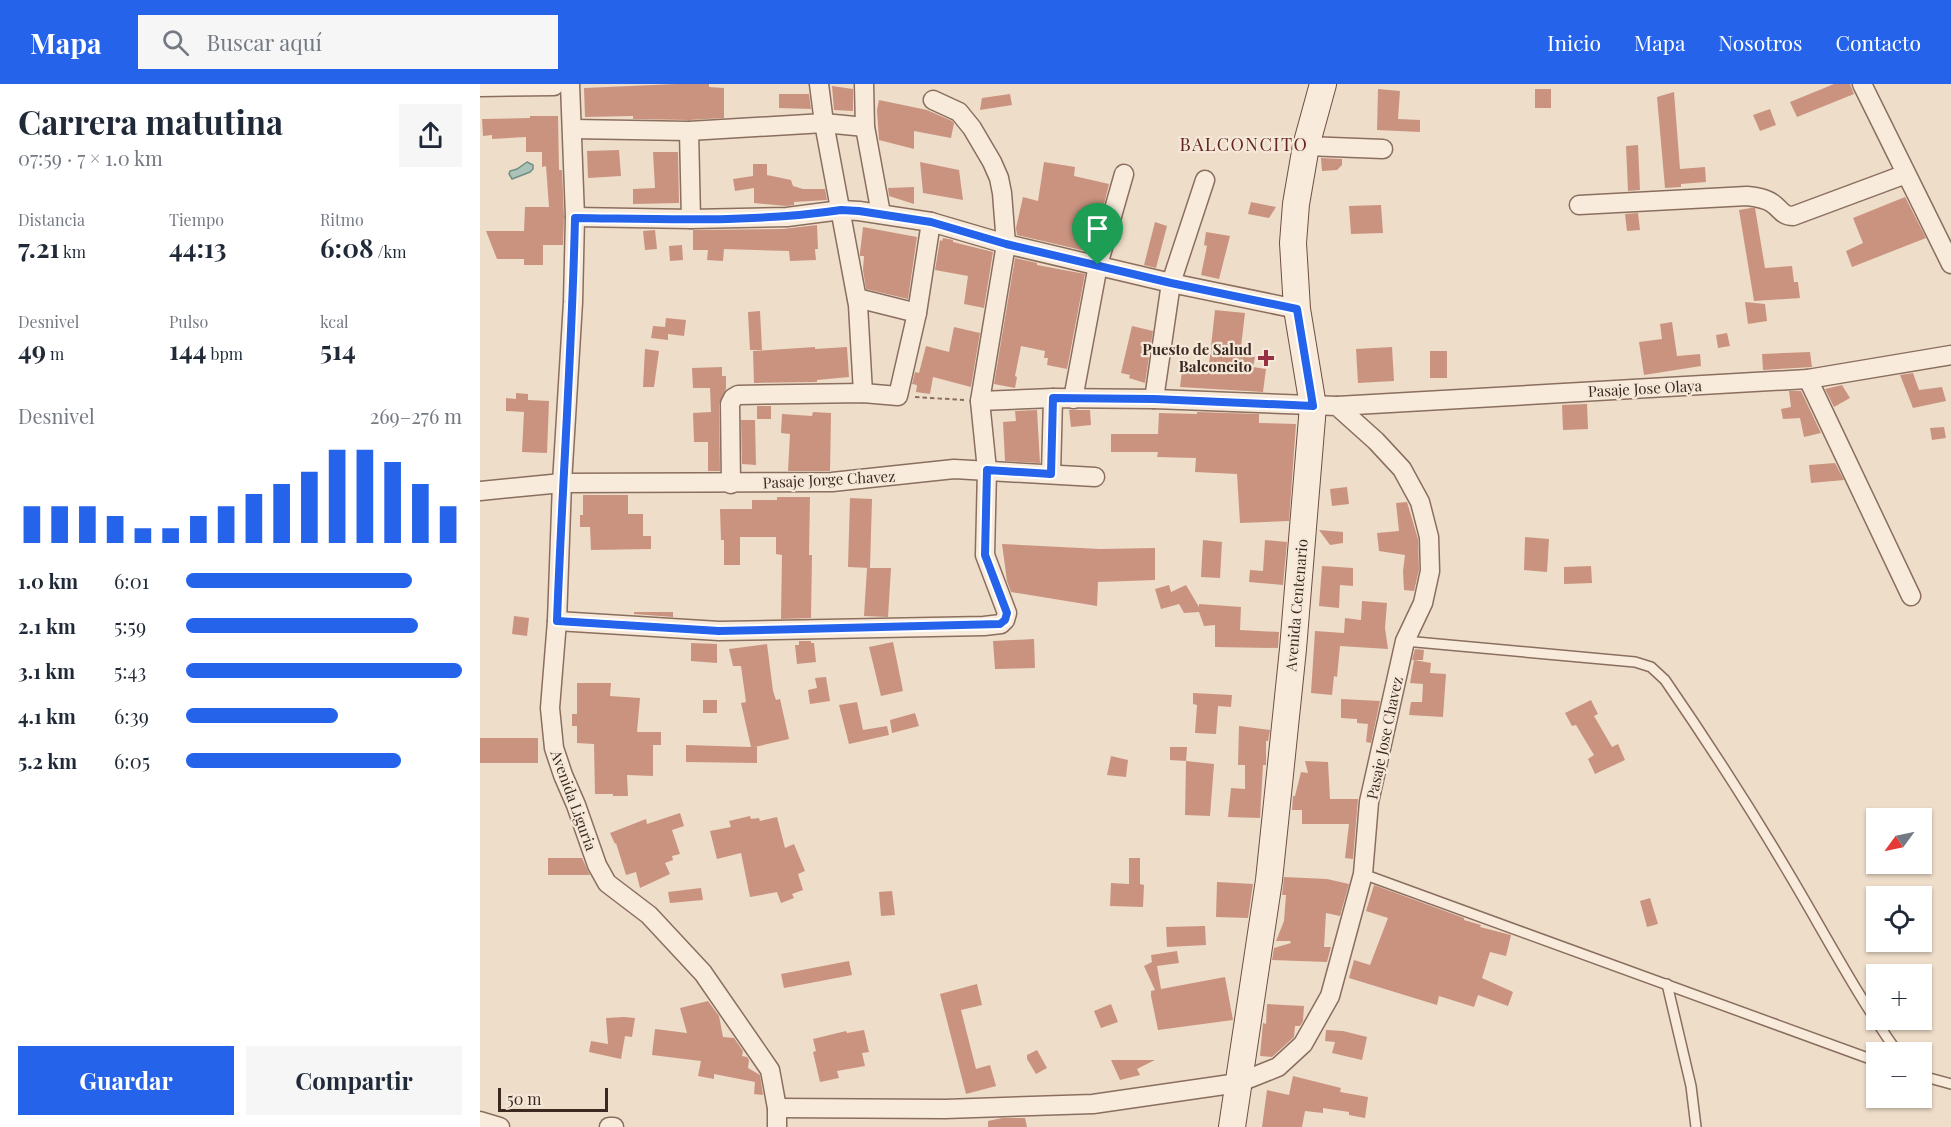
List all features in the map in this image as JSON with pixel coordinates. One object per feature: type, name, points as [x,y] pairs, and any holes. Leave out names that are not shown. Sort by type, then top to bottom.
[{"type":"main road","name":"Avenida Centenario","points":[[1233,1127],[1269,880],[1293,649],[1325,406],[1297,309],[1293,243],[1296,204],[1306,146],[1323,84]]},
{"type":"street","points":[[819,84],[824,123],[857,298],[863,393]]},
{"type":"street","points":[[864,84],[865,127],[881,214]]},
{"type":"street","points":[[1862,84],[1951,264]]},
{"type":"street","points":[[480,87],[562,85]]},
{"type":"street","name":"Avenida Liguria","points":[[562,85],[573,129],[575,218],[557,621],[550,708],[554,748],[597,865],[607,883],[649,915],[704,973],[770,1070],[777,1108],[777,1127]]},
{"type":"street","points":[[557,621],[719,631],[984,626],[1000,624],[1005,620],[1007,613],[985,555],[987,470],[980,401],[1006,244],[1002,193],[992,162],[972,128],[958,112],[933,100]]},
{"type":"street","points":[[573,129],[689,131],[824,123],[865,127]]},
{"type":"street","points":[[689,131],[692,219]]},
{"type":"street","points":[[1306,146],[1383,148]]},
{"type":"street","points":[[1074,399],[1098,265],[1124,174]]},
{"type":"street","points":[[1579,206],[1747,196],[1770,201],[1781,213],[1793,216],[1906,174]]},
{"type":"street","points":[[1154,399],[1171,283],[1205,180]]},
{"type":"street","points":[[575,218],[787,217],[841,210],[881,214],[931,222],[1006,244],[1171,283],[1297,309]]},
{"type":"street","points":[[731,484],[730,404],[738,395],[863,393],[898,396],[917,313],[931,222]]},
{"type":"street","points":[[857,298],[917,313]]},
{"type":"street","name":"Pasaje Jose Olaya","points":[[980,401],[1053,398],[1154,399],[1325,406],[1808,379],[1951,355]]},
{"type":"street","points":[[1808,379],[1911,596]]},
{"type":"street","points":[[1051,474],[1053,398]]},
{"type":"street","name":"Pasaje Jose Chavez","points":[[777,1108],[945,1109],[1094,1104],[1238,1083],[1278,1067],[1303,1044],[1330,996],[1363,874],[1369,802],[1405,641],[1423,603],[1430,571],[1429,537],[1420,502],[1402,469],[1376,441],[1325,406]]},
{"type":"street","name":"Pasaje Jorge Chavez","points":[[480,490],[562,483],[832,482],[954,469],[1095,477]]},
{"type":"street","points":[[480,1121],[500,1127]]},
{"type":"street","points":[[609,1127],[614,1127]]},
{"type":"lane","points":[[1405,641],[1635,662],[1651,667],[1665,680],[1726,770],[1854,987],[1892,1042]]},
{"type":"lane","points":[[1363,874],[1866,1057]]},
{"type":"lane","points":[[1667,984],[1690,1086],[1696,1127]]},
{"type":"lane","points":[[1932,1079],[1951,1084]]},
{"type":"path","points":[[898,396],[980,401]]},
{"type":"shaded area","points":[[527,162],[533,165],[533,169],[512,179],[510,171]]},
{"type":"building","points":[[709,84],[709,87],[724,88],[724,118],[689,120],[633,119],[633,116],[585,117],[584,88]]},
{"type":"building","points":[[1834,84],[1850,84],[1854,94],[1797,117],[1790,102]]},
{"type":"building","points":[[832,86],[853,89],[853,111],[834,110]]},
{"type":"building","points":[[1378,89],[1400,91],[1398,119],[1420,120],[1420,132],[1377,130]]},
{"type":"building","points":[[1535,89],[1551,89],[1551,108],[1535,108]]},
{"type":"building","points":[[1674,92],[1680,169],[1705,167],[1706,182],[1665,188],[1657,97]]},
{"type":"building","points":[[779,94],[809,94],[811,109],[779,108]]},
{"type":"building","points":[[1010,94],[1012,105],[980,110],[982,98]]},
{"type":"building","points":[[879,100],[927,110],[952,121],[954,123],[951,138],[914,131],[914,149],[879,140],[877,110]]},
{"type":"building","points":[[1770,109],[1776,125],[1760,131],[1753,115]]},
{"type":"building","points":[[530,116],[558,116],[559,170],[562,170],[564,217],[563,245],[543,245],[543,265],[524,265],[524,259],[497,259],[486,231],[524,231],[525,207],[549,207],[546,166],[542,167],[542,152],[526,152],[526,137],[492,139],[492,135],[483,136],[482,119],[530,118]]},
{"type":"building","points":[[1638,145],[1640,190],[1628,191],[1626,146]]},
{"type":"building","points":[[619,150],[621,176],[588,178],[587,151]]},
{"type":"building","points":[[653,152],[678,152],[679,203],[633,204],[633,189],[655,188]]},
{"type":"building","points":[[1321,158],[1342,159],[1342,165],[1337,170],[1322,171]]},
{"type":"building","points":[[920,162],[959,170],[963,200],[923,193]]},
{"type":"building","points":[[1044,162],[1075,167],[1074,176],[1109,184],[1090,252],[1017,235],[1016,228],[1023,197],[1038,201]]},
{"type":"building","points":[[753,164],[767,164],[767,175],[791,180],[793,186],[803,189],[825,189],[827,200],[794,202],[794,205],[786,206],[754,203],[754,188],[735,191],[733,179],[753,176]]},
{"type":"building","points":[[914,187],[914,204],[889,196],[888,188]]},
{"type":"building","points":[[1905,197],[1926,238],[1852,267],[1846,251],[1863,243],[1853,218]]},
{"type":"building","points":[[1251,202],[1276,207],[1269,218],[1248,214]]},
{"type":"building","points":[[1381,205],[1383,233],[1351,234],[1349,206]]},
{"type":"building","points":[[1755,208],[1765,268],[1792,266],[1794,282],[1798,282],[1800,298],[1754,301],[1739,210]]},
{"type":"building","points":[[1638,213],[1640,230],[1627,231],[1625,214]]},
{"type":"building","points":[[1155,222],[1167,226],[1156,268],[1144,265]]},
{"type":"building","points":[[817,225],[816,260],[790,261],[789,251],[724,249],[723,261],[707,260],[708,250],[693,250],[693,230],[783,229]]},
{"type":"building","points":[[863,227],[917,237],[908,299],[866,289],[863,270],[864,256],[860,256]]},
{"type":"building","points":[[655,230],[657,249],[645,250],[643,231]]},
{"type":"building","points":[[1206,232],[1230,236],[1219,279],[1201,275],[1207,246],[1204,245]]},
{"type":"building","points":[[943,238],[993,252],[984,308],[964,304],[968,276],[935,270],[940,240],[942,241]]},
{"type":"building","points":[[682,245],[683,260],[670,261],[669,246]]},
{"type":"building","points":[[1015,258],[1037,263],[1037,265],[1085,274],[1067,369],[1047,365],[1048,358],[1044,358],[1045,351],[1021,346],[1015,388],[994,384]]},
{"type":"building","points":[[1745,302],[1765,304],[1767,321],[1748,324]]},
{"type":"building","points":[[1215,310],[1245,313],[1240,355],[1255,357],[1253,367],[1266,369],[1263,392],[1180,387],[1182,371],[1208,374]]},
{"type":"building","points":[[760,311],[762,350],[750,350],[748,312]]},
{"type":"building","points":[[666,318],[686,320],[684,336],[668,334],[668,340],[651,338],[653,326],[665,327]]},
{"type":"building","points":[[1672,322],[1677,356],[1700,354],[1701,366],[1644,375],[1639,342],[1662,339],[1660,324]]},
{"type":"building","points":[[1132,326],[1153,331],[1145,383],[1121,373]]},
{"type":"building","points":[[954,327],[980,333],[971,387],[933,377],[930,394],[916,392],[917,385],[912,384],[915,372],[919,373],[926,346],[949,352]]},
{"type":"building","points":[[1727,333],[1730,346],[1718,348],[1716,335]]},
{"type":"building","points":[[815,347],[815,349],[847,347],[849,377],[817,380],[817,382],[754,383],[753,351]]},
{"type":"building","points":[[1392,347],[1394,381],[1358,383],[1356,349]]},
{"type":"building","points":[[645,349],[659,351],[654,387],[643,387]]},
{"type":"building","points":[[1430,351],[1447,351],[1447,378],[1430,378]]},
{"type":"building","points":[[1810,352],[1812,367],[1763,370],[1762,354]]},
{"type":"building","points":[[722,367],[722,376],[726,376],[726,389],[719,404],[720,471],[708,471],[708,442],[694,442],[693,413],[711,412],[710,388],[693,388],[692,368]]},
{"type":"building","points":[[1913,373],[1919,390],[1942,387],[1946,401],[1913,408],[1900,375]]},
{"type":"building","points":[[1842,385],[1850,398],[1834,407],[1825,389]]},
{"type":"building","points":[[1789,391],[1801,391],[1821,433],[1804,437],[1800,418],[1783,419],[1781,409],[1791,407]]},
{"type":"building","points":[[516,393],[528,394],[528,400],[549,401],[547,453],[522,452],[524,412],[506,411],[506,398],[516,399]]},
{"type":"building","points":[[1587,404],[1588,429],[1563,430],[1562,405]]},
{"type":"building","points":[[757,406],[771,406],[771,419],[757,419]]},
{"type":"building","points":[[1037,410],[1040,463],[1005,461],[1003,422],[1016,421],[1015,411]]},
{"type":"building","points":[[1069,410],[1090,410],[1091,425],[1071,427]]},
{"type":"building","points":[[813,412],[831,413],[830,471],[788,471],[790,434],[781,433],[782,414],[812,416]]},
{"type":"building","points":[[1197,412],[1259,414],[1259,423],[1296,424],[1289,521],[1240,523],[1237,474],[1195,472],[1196,458],[1157,457],[1158,452],[1111,452],[1111,434],[1158,434],[1159,413],[1197,414]]},
{"type":"building","points":[[741,420],[755,420],[756,465],[742,464]]},
{"type":"building","points":[[1944,427],[1946,438],[1932,440],[1930,428]]},
{"type":"building","points":[[1835,463],[1844,480],[1811,483],[1809,465]]},
{"type":"building","points":[[1347,487],[1349,504],[1332,506],[1330,489]]},
{"type":"building","points":[[583,495],[628,495],[628,514],[643,514],[643,536],[651,536],[651,549],[591,550],[590,527],[580,527],[580,515],[583,515]]},
{"type":"building","points":[[777,497],[810,497],[811,618],[781,619],[782,555],[776,554],[776,537],[740,537],[740,565],[724,565],[720,509],[752,509],[752,500],[777,500]]},
{"type":"building","points":[[850,498],[872,499],[870,568],[848,567]]},
{"type":"building","points":[[1407,502],[1418,539],[1419,570],[1414,591],[1404,590],[1405,555],[1379,551],[1377,533],[1399,531],[1396,503]]},
{"type":"building","points":[[1319,530],[1343,532],[1343,543],[1330,545]]},
{"type":"building","points":[[1525,537],[1549,539],[1547,572],[1524,570]]},
{"type":"building","points":[[1203,540],[1222,542],[1220,578],[1201,577]]},
{"type":"building","points":[[1265,540],[1287,542],[1283,585],[1249,582],[1250,570],[1263,571]]},
{"type":"building","points":[[1002,544],[1100,549],[1155,548],[1155,580],[1098,582],[1097,606],[1011,592],[1007,581]]},
{"type":"building","points":[[1322,566],[1353,568],[1353,586],[1340,585],[1339,608],[1319,606]]},
{"type":"building","points":[[1591,566],[1592,583],[1564,584],[1564,567]]},
{"type":"building","points":[[867,568],[891,568],[888,617],[864,616]]},
{"type":"building","points":[[1169,585],[1171,592],[1186,585],[1199,607],[1199,604],[1241,607],[1240,630],[1279,632],[1278,648],[1215,647],[1215,625],[1204,626],[1199,612],[1184,613],[1179,604],[1161,609],[1155,589]]},
{"type":"building","points":[[1362,601],[1387,603],[1385,628],[1388,649],[1340,646],[1337,677],[1334,676],[1332,695],[1311,693],[1315,631],[1344,633],[1345,618],[1361,620]]},
{"type":"building","points":[[634,612],[673,612],[673,617],[634,614]]},
{"type":"building","points":[[514,616],[529,618],[527,636],[512,634]]},
{"type":"building","points":[[1034,639],[1035,668],[995,669],[993,641]]},
{"type":"building","points":[[799,641],[814,643],[816,662],[797,664],[795,645],[799,645]]},
{"type":"building","points":[[893,642],[903,691],[881,696],[869,647]]},
{"type":"building","points":[[691,643],[717,644],[717,663],[691,661]]},
{"type":"building","points":[[767,644],[773,691],[776,700],[780,699],[789,739],[755,747],[757,747],[757,763],[686,762],[686,745],[751,747],[741,703],[746,702],[741,666],[733,666],[729,649]]},
{"type":"building","points":[[1415,649],[1424,650],[1423,660],[1412,660]]},
{"type":"building","points":[[1414,660],[1431,663],[1430,673],[1446,674],[1443,717],[1409,715],[1411,702],[1422,702],[1423,684],[1410,683]]},
{"type":"building","points":[[826,677],[830,701],[810,704],[808,690],[817,688],[815,678]]},
{"type":"building","points":[[577,683],[611,683],[610,696],[640,698],[637,732],[661,732],[661,745],[653,745],[653,776],[627,775],[628,796],[595,794],[594,744],[577,743],[577,726],[572,726],[572,714],[577,714]]},
{"type":"building","points":[[1193,693],[1232,695],[1231,707],[1218,706],[1216,734],[1195,733],[1197,705],[1193,704]]},
{"type":"building","points":[[1341,699],[1380,701],[1371,743],[1366,742],[1368,724],[1357,723],[1357,719],[1341,718]]},
{"type":"building","points":[[703,700],[717,700],[717,713],[703,713]]},
{"type":"building","points":[[1591,700],[1598,714],[1594,716],[1612,747],[1618,744],[1625,760],[1595,774],[1588,759],[1594,755],[1576,725],[1572,726],[1565,713]]},
{"type":"building","points":[[857,702],[863,730],[887,726],[889,735],[849,744],[839,705]]},
{"type":"building","points":[[915,713],[919,726],[892,733],[890,720]]},
{"type":"building","points":[[1239,726],[1270,730],[1268,741],[1266,741],[1266,765],[1263,765],[1260,818],[1228,817],[1231,788],[1245,789],[1245,765],[1238,765]]},
{"type":"building","points":[[480,738],[538,738],[538,763],[480,763]]},
{"type":"building","points":[[1170,747],[1187,747],[1186,761],[1170,760]]},
{"type":"building","points":[[1111,756],[1128,760],[1126,777],[1107,775]]},
{"type":"building","points":[[1186,761],[1214,764],[1210,816],[1185,815]]},
{"type":"building","points":[[1305,761],[1328,762],[1330,799],[1358,799],[1353,859],[1345,858],[1349,824],[1302,824],[1302,810],[1292,810],[1293,796],[1295,796],[1301,772],[1308,773]]},
{"type":"building","points":[[680,813],[684,826],[672,830],[680,854],[672,856],[673,860],[665,863],[670,874],[640,888],[636,872],[626,875],[616,843],[610,833],[646,819],[647,824]]},
{"type":"building","points":[[750,816],[751,819],[759,818],[760,821],[777,817],[785,848],[794,844],[805,871],[798,874],[803,890],[792,894],[794,898],[781,903],[777,892],[750,897],[741,853],[717,859],[710,831],[731,827],[729,821]]},
{"type":"building","points":[[548,858],[582,858],[590,875],[548,875]]},
{"type":"building","points":[[1129,858],[1140,858],[1140,884],[1144,885],[1143,907],[1110,906],[1111,883],[1129,884]]},
{"type":"building","points":[[1284,877],[1327,879],[1349,884],[1340,916],[1326,913],[1324,947],[1331,947],[1327,962],[1272,960],[1274,948],[1291,943],[1290,941],[1276,941],[1284,921],[1286,895],[1282,895]]},
{"type":"building","points":[[1217,882],[1253,884],[1248,918],[1216,917]]},
{"type":"building","points":[[1374,885],[1464,918],[1464,920],[1481,925],[1480,927],[1511,935],[1506,956],[1490,952],[1482,978],[1513,992],[1508,1006],[1478,995],[1474,1007],[1439,996],[1437,1005],[1349,978],[1354,960],[1370,965],[1388,918],[1366,911]]},
{"type":"building","points":[[701,888],[703,900],[670,903],[668,892]]},
{"type":"building","points":[[892,891],[895,915],[881,916],[879,892]]},
{"type":"building","points":[[1650,898],[1658,924],[1647,927],[1640,901]]},
{"type":"building","points":[[1205,926],[1206,945],[1167,947],[1166,927]]},
{"type":"building","points":[[1177,951],[1179,963],[1157,966],[1161,989],[1225,977],[1233,1020],[1158,1030],[1151,996],[1151,991],[1155,990],[1144,966],[1152,962],[1151,955]]},
{"type":"building","points":[[849,961],[852,975],[784,988],[781,974]]},
{"type":"building","points":[[977,984],[982,1005],[961,1010],[976,1069],[990,1065],[996,1086],[966,1094],[940,994]]},
{"type":"building","points":[[708,1001],[719,1016],[723,1037],[734,1038],[743,1051],[742,1056],[749,1060],[748,1068],[760,1075],[763,1095],[754,1094],[755,1082],[714,1074],[714,1079],[698,1076],[701,1061],[652,1055],[655,1029],[687,1033],[680,1008]]},
{"type":"building","points":[[1111,1004],[1118,1022],[1101,1028],[1094,1011]]},
{"type":"building","points":[[1267,1004],[1304,1006],[1303,1021],[1300,1026],[1295,1026],[1294,1037],[1272,1057],[1260,1056]]},
{"type":"building","points":[[606,1018],[635,1018],[632,1037],[625,1036],[621,1059],[589,1052],[591,1041],[608,1044]]},
{"type":"building","points":[[864,1030],[869,1052],[862,1053],[865,1066],[837,1071],[839,1078],[820,1082],[813,1052],[816,1051],[813,1039],[846,1031],[847,1033]]},
{"type":"building","points":[[1326,1030],[1343,1031],[1367,1037],[1362,1060],[1332,1053],[1335,1042],[1325,1041]]},
{"type":"building","points":[[1037,1050],[1047,1068],[1036,1074],[1027,1055]]},
{"type":"building","points":[[1111,1060],[1155,1060],[1137,1069],[1140,1075],[1120,1080]]},
{"type":"building","points":[[1293,1076],[1341,1088],[1340,1092],[1368,1097],[1365,1118],[1349,1115],[1349,1112],[1323,1108],[1323,1113],[1305,1111],[1302,1127],[1262,1127],[1267,1090],[1289,1095]]},
{"type":"building","points":[[1002,1118],[1025,1118],[1027,1127],[988,1127],[988,1121]]},
{"type":"place","name":"Puesto de Salud Balconcito","points":[[1266,358]]},
{"type":"district","name":"BALCONCITO","points":[[1244,144]]},
{"type":"route","points":[[841,210],[859,211],[931,222],[1006,244],[1098,265],[1260,303],[1297,309],[1313,406],[1154,399],[1053,398],[1051,474],[987,470],[985,555],[988,568],[1007,613],[1005,620],[1000,624],[719,631],[557,621],[575,218],[787,217],[841,210]]}]
